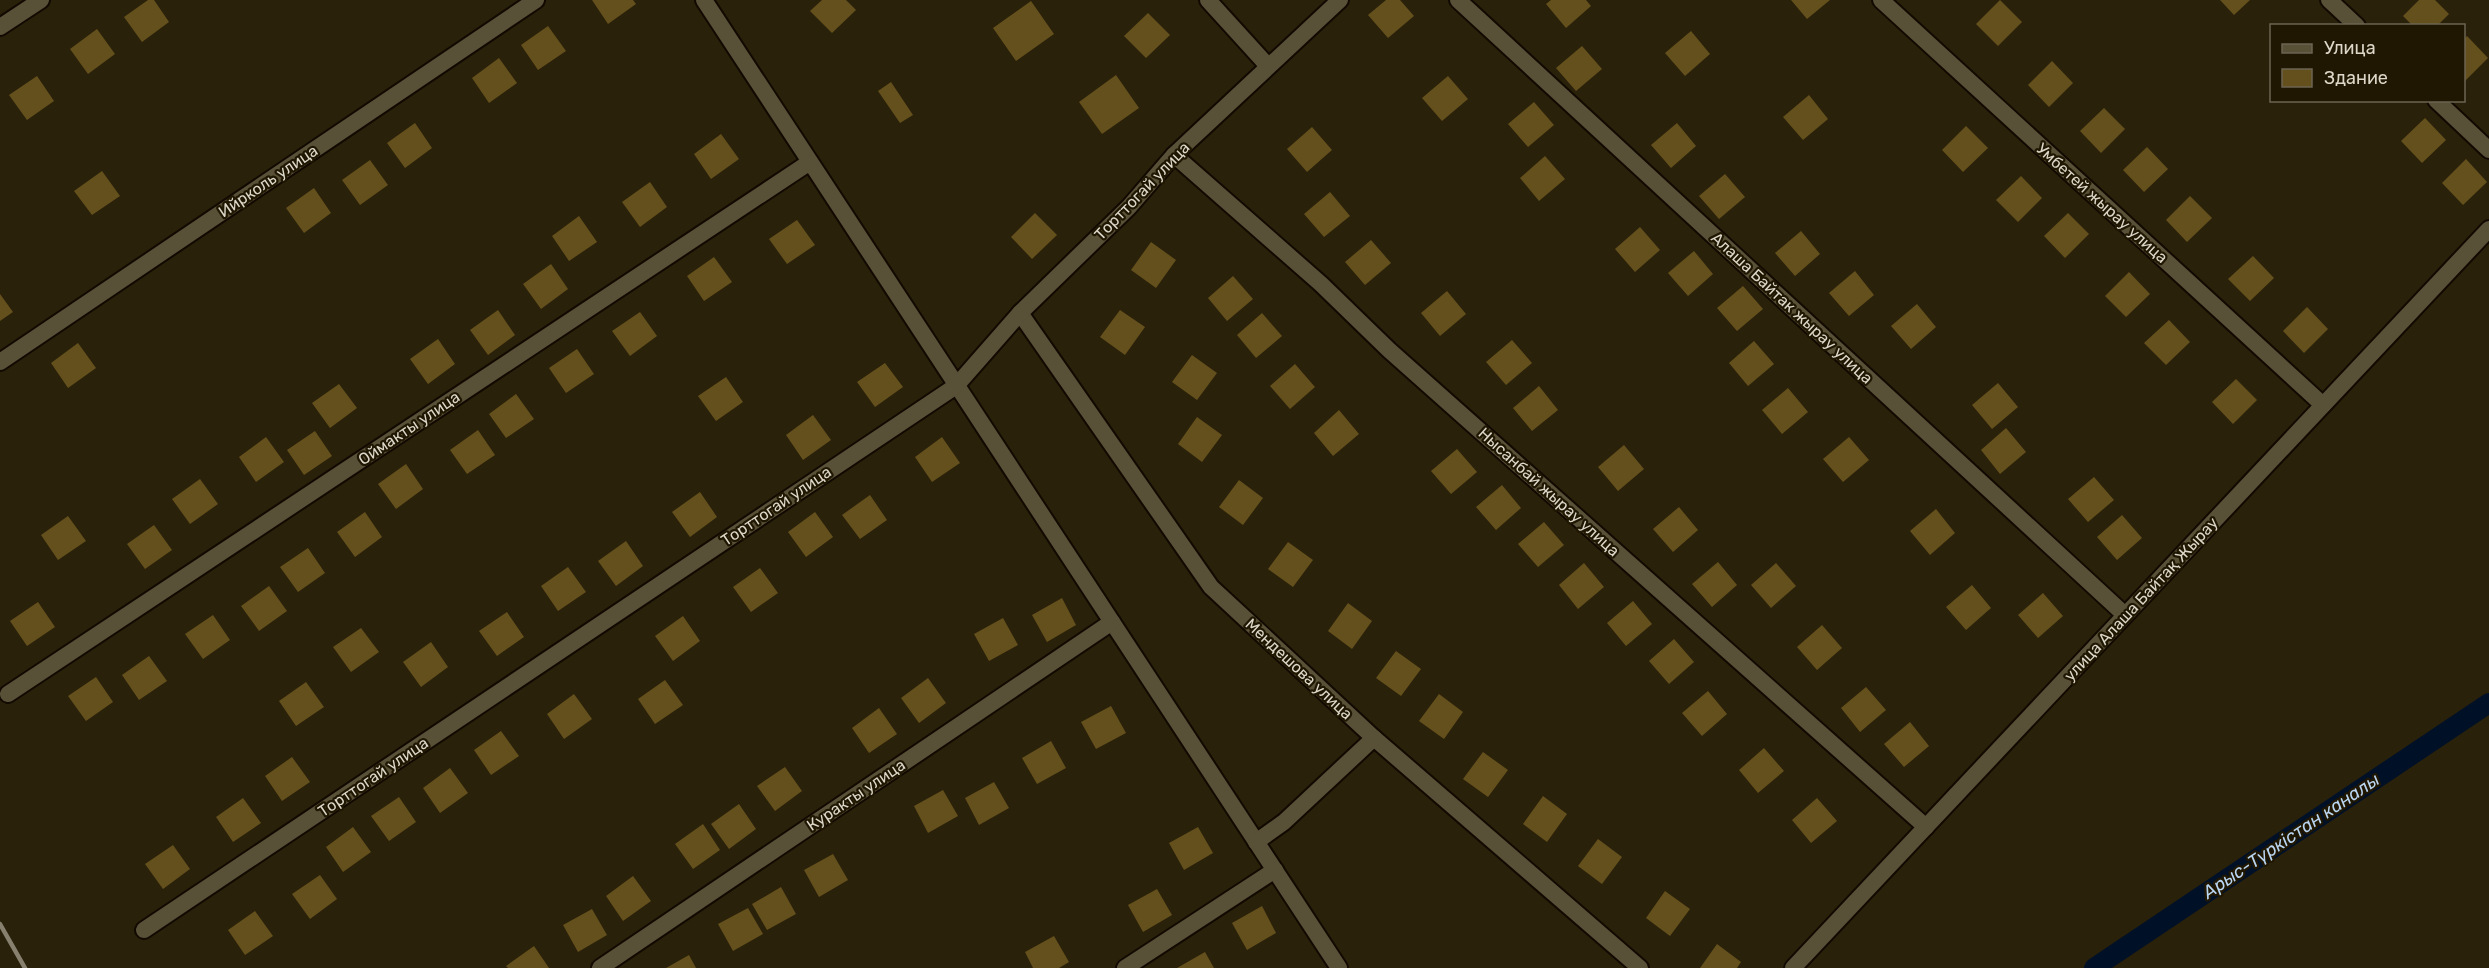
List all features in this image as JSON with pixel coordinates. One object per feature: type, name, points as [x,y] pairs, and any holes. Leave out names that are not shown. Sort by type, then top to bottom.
[{"type":"street","points":[[0,27],[41,0]]},
{"type":"street","name":"Ийрколь улица","points":[[0,362],[536,0]]},
{"type":"street","points":[[704,0],[1339,968]]},
{"type":"street","points":[[1208,0],[1268,66]]},
{"type":"street","name":"Торттогай улица","points":[[144,930],[956,386],[1020,313],[1129,207],[1174,155],[1340,0]]},
{"type":"street","name":"Алаша Байтак жырау улица","points":[[1458,0],[2125,615]]},
{"type":"street","name":"Умбетей жырау улица","points":[[1881,0],[2323,405]]},
{"type":"street","points":[[2329,0],[2354,24]]},
{"type":"street","points":[[2438,102],[2489,150]]},
{"type":"street","name":"Нысанбай жырау улица","points":[[1174,155],[1321,284],[1389,351],[1926,827]]},
{"type":"street","name":"Оймакты улица","points":[[8,694],[810,162]]},
{"type":"street","name":"улица Алаша Байтақ Жырау","points":[[1793,968],[2489,229]]},
{"type":"street","name":"Мендешова улица","points":[[1020,313],[1211,587],[1374,738],[1640,968]]},
{"type":"street","name":"Куракты улица","points":[[600,968],[1112,622]]},
{"type":"street","points":[[1256,842],[1284,822],[1374,738]]},
{"type":"street","points":[[1125,968],[1275,870]]},
{"type":"building","points":[[148,0],[154,0],[169,22],[142,42],[124,17]]},
{"type":"building","points":[[592,0],[633,0],[636,4],[608,24]]},
{"type":"building","points":[[822,0],[846,0],[856,10],[832,33],[810,11]]},
{"type":"building","points":[[1386,0],[1400,0],[1414,16],[1388,38],[1368,15]]},
{"type":"building","points":[[1551,0],[1586,0],[1591,6],[1566,28],[1546,4]]},
{"type":"building","points":[[1791,0],[1830,0],[1807,19]]},
{"type":"building","points":[[2000,0],[2022,22],[1998,46],[1976,24]]},
{"type":"building","points":[[2220,0],[2250,0],[2234,15]]},
{"type":"building","points":[[2419,0],[2435,0],[2449,14],[2439,24],[2411,24],[2403,16]]},
{"type":"building","points":[[1031,1],[1054,34],[1016,61],[993,28]]},
{"type":"building","points":[[1148,13],[1170,35],[1146,58],[1124,36]]},
{"type":"building","points":[[548,26],[566,51],[538,70],[521,45]]},
{"type":"building","points":[[97,29],[115,54],[88,74],[70,49]]},
{"type":"building","points":[[1691,31],[1710,54],[1685,76],[1665,53]]},
{"type":"building","points":[[2467,36],[2488,58],[2465,81],[2465,38]]},
{"type":"building","points":[[1582,46],[1602,69],[1576,91],[1556,68]]},
{"type":"building","points":[[499,58],[517,83],[489,103],[472,78]]},
{"type":"building","points":[[2052,61],[2073,83],[2049,107],[2028,85]]},
{"type":"building","points":[[1116,75],[1139,108],[1102,134],[1079,102]]},
{"type":"building","points":[[37,76],[54,101],[27,120],[9,95]]},
{"type":"building","points":[[1448,76],[1468,99],[1442,121],[1422,98]]},
{"type":"building","points":[[891,82],[913,115],[900,123],[878,91]]},
{"type":"building","points":[[1809,95],[1828,119],[1803,140],[1783,117]]},
{"type":"building","points":[[1534,102],[1554,125],[1528,147],[1508,124]]},
{"type":"building","points":[[2104,108],[2125,129],[2101,153],[2080,131]]},
{"type":"building","points":[[2425,118],[2446,140],[2422,163],[2401,141]]},
{"type":"building","points":[[415,123],[432,148],[405,168],[387,143]]},
{"type":"building","points":[[1677,123],[1696,146],[1671,168],[1651,145]]},
{"type":"building","points":[[1966,126],[1988,148],[1963,172],[1942,150]]},
{"type":"building","points":[[1312,127],[1332,150],[1307,172],[1287,149]]},
{"type":"building","points":[[721,134],[739,159],[711,179],[694,154]]},
{"type":"building","points":[[2147,147],[2168,169],[2144,192],[2123,170]]},
{"type":"building","points":[[1545,156],[1565,179],[1539,201],[1520,178]]},
{"type":"building","points":[[2466,159],[2487,182],[2463,205],[2442,183]]},
{"type":"building","points":[[370,160],[388,185],[360,205],[342,180]]},
{"type":"building","points":[[102,171],[120,196],[92,215],[74,191]]},
{"type":"building","points":[[1725,174],[1745,197],[1719,219],[1699,196]]},
{"type":"building","points":[[2021,176],[2042,198],[2018,222],[1996,200]]},
{"type":"building","points":[[650,182],[667,207],[640,227],[622,202]]},
{"type":"building","points":[[314,188],[331,213],[304,233],[286,208]]},
{"type":"building","points":[[1330,192],[1350,216],[1324,237],[1304,214]]},
{"type":"building","points":[[2190,196],[2212,218],[2187,242],[2166,220]]},
{"type":"building","points":[[1035,213],[1057,235],[1032,259],[1011,237]]},
{"type":"building","points":[[2068,213],[2089,234],[2065,258],[2044,236]]},
{"type":"building","points":[[579,216],[597,242],[569,261],[552,236]]},
{"type":"building","points":[[797,220],[815,245],[787,264],[769,239]]},
{"type":"building","points":[[1640,227],[1660,250],[1635,272],[1615,249]]},
{"type":"building","points":[[1801,231],[1820,254],[1795,276],[1775,253]]},
{"type":"building","points":[[1371,240],[1391,263],[1365,285],[1345,262]]},
{"type":"building","points":[[1151,242],[1176,260],[1156,288],[1131,270]]},
{"type":"building","points":[[1694,251],[1713,274],[1688,296],[1668,273]]},
{"type":"building","points":[[2253,256],[2274,278],[2250,301],[2228,279]]},
{"type":"building","points":[[714,257],[732,282],[704,301],[687,276]]},
{"type":"building","points":[[551,264],[568,289],[541,309],[523,284]]},
{"type":"building","points":[[1855,271],[1874,295],[1849,316],[1829,293]]},
{"type":"building","points":[[2129,272],[2150,294],[2126,317],[2105,296]]},
{"type":"building","points":[[1233,276],[1253,299],[1227,321],[1208,298]]},
{"type":"building","points":[[1743,286],[1763,309],[1737,331],[1717,308]]},
{"type":"building","points":[[1447,291],[1466,314],[1440,336],[1421,313]]},
{"type":"building","points":[[0,294],[13,312],[0,321]]},
{"type":"building","points":[[1917,304],[1936,327],[1911,349],[1891,326]]},
{"type":"building","points":[[2307,307],[2328,329],[2304,353],[2283,331]]},
{"type":"building","points":[[498,310],[515,335],[488,355],[470,330]]},
{"type":"building","points":[[1120,310],[1145,327],[1125,355],[1100,337]]},
{"type":"building","points":[[640,312],[657,336],[630,356],[612,331]]},
{"type":"building","points":[[1262,313],[1282,336],[1256,358],[1237,335]]},
{"type":"building","points":[[2169,320],[2190,342],[2166,365],[2144,343]]},
{"type":"building","points":[[438,339],[455,364],[428,384],[410,359]]},
{"type":"building","points":[[1512,340],[1532,363],[1506,385],[1486,362]]},
{"type":"building","points":[[1754,341],[1774,364],[1748,386],[1729,363]]},
{"type":"building","points":[[78,343],[96,368],[68,388],[51,363]]},
{"type":"building","points":[[577,349],[594,374],[566,393],[549,368]]},
{"type":"building","points":[[1192,355],[1217,373],[1197,400],[1172,382]]},
{"type":"building","points":[[885,363],[903,387],[875,407],[857,382]]},
{"type":"building","points":[[1295,364],[1315,387],[1290,409],[1270,386]]},
{"type":"building","points":[[726,377],[743,402],[716,421],[698,396]]},
{"type":"building","points":[[2236,379],[2257,400],[2233,424],[2212,402]]},
{"type":"building","points":[[1998,383],[2018,407],[1992,429],[1972,405]]},
{"type":"building","points":[[339,384],[357,408],[330,428],[312,403]]},
{"type":"building","points":[[1539,386],[1558,410],[1532,431],[1513,408]]},
{"type":"building","points":[[1788,388],[1808,412],[1782,434],[1762,410]]},
{"type":"building","points":[[516,394],[534,419],[506,438],[489,414]]},
{"type":"building","points":[[1339,410],[1359,434],[1333,456],[1314,433]]},
{"type":"building","points":[[813,415],[831,440],[803,460],[786,435]]},
{"type":"building","points":[[1197,417],[1222,435],[1202,462],[1178,444]]},
{"type":"building","points":[[2006,428],[2026,452],[2000,474],[1981,450]]},
{"type":"building","points":[[478,430],[495,455],[467,474],[450,450]]},
{"type":"building","points":[[315,431],[332,456],[304,475],[287,450]]},
{"type":"building","points":[[266,437],[284,462],[256,482],[239,457]]},
{"type":"building","points":[[942,437],[960,463],[932,482],[915,457]]},
{"type":"building","points":[[1849,437],[1869,460],[1843,482],[1823,459]]},
{"type":"building","points":[[1624,445],[1644,469],[1618,491],[1598,467]]},
{"type":"building","points":[[1457,449],[1477,472],[1451,494],[1431,471]]},
{"type":"building","points":[[406,464],[423,489],[396,509],[378,484]]},
{"type":"building","points":[[2094,477],[2114,500],[2088,522],[2068,499]]},
{"type":"building","points":[[200,479],[218,504],[190,524],[172,499]]},
{"type":"building","points":[[1239,480],[1263,498],[1243,525],[1219,507]]},
{"type":"building","points":[[1502,485],[1521,508],[1496,530],[1476,507]]},
{"type":"building","points":[[700,492],[717,517],[690,537],[672,512]]},
{"type":"building","points":[[870,495],[887,520],[860,539],[842,515]]},
{"type":"building","points":[[1679,507],[1698,530],[1673,552],[1653,529]]},
{"type":"building","points":[[1936,509],[1955,533],[1930,555],[1910,531]]},
{"type":"building","points":[[365,512],[382,537],[355,557],[337,532]]},
{"type":"building","points":[[815,512],[833,537],[806,557],[788,532]]},
{"type":"building","points":[[2122,515],[2142,538],[2117,560],[2097,537]]},
{"type":"building","points":[[68,516],[86,541],[58,560],[41,535]]},
{"type":"building","points":[[1544,522],[1564,545],[1538,567],[1518,544]]},
{"type":"building","points":[[154,525],[172,550],[145,569],[127,544]]},
{"type":"building","points":[[626,541],[643,566],[616,586],[598,561]]},
{"type":"building","points":[[1288,542],[1313,560],[1293,587],[1268,569]]},
{"type":"building","points":[[308,548],[325,573],[298,592],[280,567]]},
{"type":"building","points":[[1718,562],[1737,585],[1712,607],[1692,584]]},
{"type":"building","points":[[1584,563],[1604,587],[1578,609],[1559,585]]},
{"type":"building","points":[[1776,563],[1796,586],[1771,608],[1751,585]]},
{"type":"building","points":[[568,567],[586,592],[558,611],[541,586]]},
{"type":"building","points":[[760,568],[778,593],[751,612],[733,587]]},
{"type":"building","points":[[1972,585],[1991,608],[1966,630],[1946,607]]},
{"type":"building","points":[[269,586],[287,611],[259,631],[241,606]]},
{"type":"building","points":[[2043,593],[2063,616],[2038,638],[2018,615]]},
{"type":"building","points":[[1062,598],[1076,625],[1047,642],[1032,615]]},
{"type":"building","points":[[1633,601],[1652,624],[1626,646],[1607,623]]},
{"type":"building","points":[[38,602],[55,627],[27,646],[10,621]]},
{"type":"building","points":[[1348,603],[1372,621],[1352,649],[1328,631]]},
{"type":"building","points":[[507,612],[524,637],[497,656],[479,631]]},
{"type":"building","points":[[213,615],[230,640],[203,659],[185,634]]},
{"type":"building","points":[[683,616],[700,641],[673,661],[655,636]]},
{"type":"building","points":[[1003,618],[1018,645],[989,661],[974,634]]},
{"type":"building","points":[[1822,625],[1842,648],[1817,670],[1797,647]]},
{"type":"building","points":[[361,628],[379,652],[351,672],[333,647]]},
{"type":"building","points":[[1674,639],[1694,662],[1669,684],[1649,661]]},
{"type":"building","points":[[431,642],[448,667],[421,687],[403,662]]},
{"type":"building","points":[[1396,651],[1421,669],[1401,696],[1376,678]]},
{"type":"building","points":[[149,656],[167,681],[139,700],[122,675]]},
{"type":"building","points":[[96,677],[113,702],[86,721],[68,696]]},
{"type":"building","points":[[928,678],[946,703],[919,723],[901,698]]},
{"type":"building","points":[[665,680],[683,705],[655,724],[638,699]]},
{"type":"building","points":[[306,682],[324,707],[296,726],[279,701]]},
{"type":"building","points":[[1866,687],[1886,710],[1860,732],[1841,708]]},
{"type":"building","points":[[1708,691],[1727,714],[1702,736],[1682,713]]},
{"type":"building","points":[[574,694],[592,719],[564,739],[547,714]]},
{"type":"building","points":[[1439,694],[1463,712],[1444,739],[1419,721]]},
{"type":"building","points":[[1111,706],[1126,733],[1096,749],[1081,722]]},
{"type":"building","points":[[879,708],[897,734],[869,753],[852,728]]},
{"type":"building","points":[[1910,722],[1929,746],[1904,767],[1884,744]]},
{"type":"building","points":[[501,731],[519,756],[491,775],[474,750]]},
{"type":"building","points":[[1051,741],[1066,768],[1037,784],[1022,758]]},
{"type":"building","points":[[1764,748],[1784,771],[1758,793],[1739,770]]},
{"type":"building","points":[[1483,752],[1508,770],[1488,797],[1463,779]]},
{"type":"building","points":[[292,757],[310,782],[282,801],[265,776]]},
{"type":"building","points":[[785,767],[802,791],[775,811],[757,786]]},
{"type":"building","points":[[450,768],[468,793],[440,813],[423,788]]},
{"type":"building","points":[[994,782],[1009,808],[979,825],[965,798]]},
{"type":"building","points":[[943,790],[958,816],[928,833],[914,806]]},
{"type":"building","points":[[1543,796],[1567,814],[1547,842],[1523,824]]},
{"type":"building","points":[[399,797],[416,822],[389,841],[371,816]]},
{"type":"building","points":[[243,798],[261,823],[233,842],[216,817]]},
{"type":"building","points":[[1817,798],[1837,821],[1811,843],[1792,820]]},
{"type":"building","points":[[739,804],[756,829],[729,849],[711,824]]},
{"type":"building","points":[[703,824],[720,850],[693,869],[675,844]]},
{"type":"building","points":[[353,827],[371,852],[343,872],[326,847]]},
{"type":"building","points":[[1198,827],[1213,853],[1184,870],[1169,843]]},
{"type":"building","points":[[1598,839],[1622,857],[1602,884],[1578,866]]},
{"type":"building","points":[[173,845],[190,869],[163,889],[145,864]]},
{"type":"building","points":[[833,854],[848,880],[819,897],[804,870]]},
{"type":"building","points":[[320,875],[337,899],[310,919],[292,894]]},
{"type":"building","points":[[633,876],[651,901],[623,921],[606,896]]},
{"type":"building","points":[[781,887],[796,914],[767,930],[752,904]]},
{"type":"building","points":[[1157,889],[1172,915],[1143,932],[1128,905]]},
{"type":"building","points":[[1665,891],[1690,909],[1670,936],[1646,918]]},
{"type":"building","points":[[1262,906],[1276,933],[1247,950],[1232,923]]},
{"type":"building","points":[[748,908],[763,934],[733,951],[718,924]]},
{"type":"building","points":[[592,909],[607,935],[578,952],[563,925]]},
{"type":"building","points":[[255,911],[273,936],[245,955],[228,930]]},
{"type":"building","points":[[1054,936],[1069,962],[1059,968],[1033,968],[1025,952]]},
{"type":"building","points":[[1717,944],[1741,962],[1737,968],[1700,968]]},
{"type":"building","points":[[534,946],[549,968],[508,968],[506,966]]},
{"type":"building","points":[[1205,952],[1214,968],[1177,968]]},
{"type":"building","points":[[689,955],[696,968],[666,968]]},
{"type":"waterway","name":"Арыс-Түркістан каналы","points":[[2094,968],[2489,703]]},
{"type":"railway","points":[[0,924],[25,968]]}]
